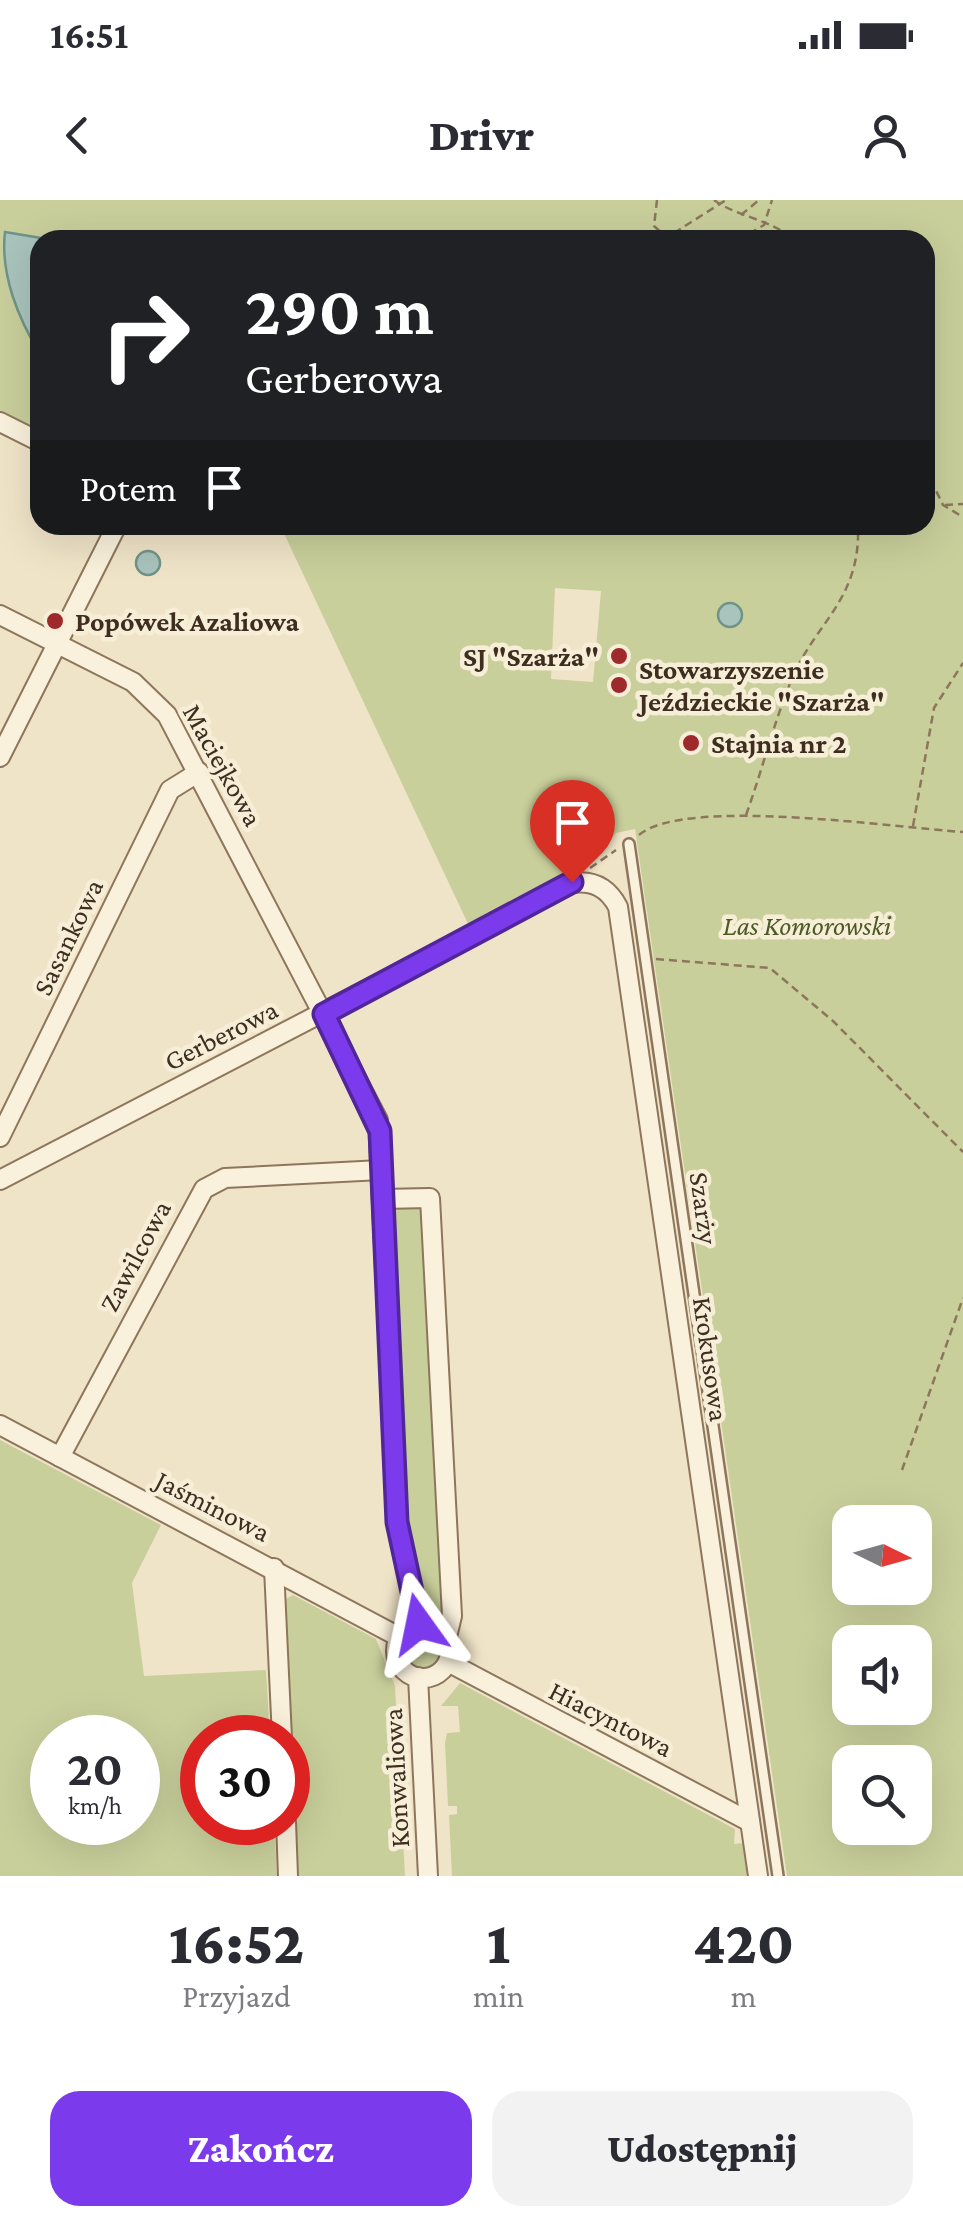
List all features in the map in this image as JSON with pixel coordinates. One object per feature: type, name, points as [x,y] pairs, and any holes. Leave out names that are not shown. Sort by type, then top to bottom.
[{"type":"street","points":[[0,422],[30,437]]},
{"type":"street","points":[[0,757],[112,535]]},
{"type":"street","name":"Maciejkowa","points":[[0,615],[144,690],[166,715],[378,1120],[397,1522],[419,1624]]},
{"type":"street","name":"Sasankowa","points":[[0,1137],[170,790],[199,772]]},
{"type":"street","name":"Gerberowa","points":[[0,1180],[572,882]]},
{"type":"street","name":"Krokusowa","points":[[572,882],[597,885],[618,907],[758,1876]]},
{"type":"street","name":"Zawilcowa","points":[[60,1457],[199,1195],[210,1184],[225,1178],[381,1170]]},
{"type":"street","points":[[382,1199],[430,1198],[452,1616],[447,1638],[448,1662],[436,1675],[418,1677],[398,1662],[400,1637],[419,1624],[435,1626],[447,1638]]},
{"type":"street","name":"Jaśminowa","points":[[0,1425],[400,1637]]},
{"type":"street","points":[[274,1568],[281,1715]]},
{"type":"street","name":"Hiacyntowa","points":[[448,1662],[750,1822]]},
{"type":"street","name":"Konwaliowa","points":[[418,1677],[428,1876]]},
{"type":"street","points":[[287,1845],[288,1876]]},
{"type":"lane","name":"Szarży","points":[[629,844],[778,1876]]},
{"type":"path","points":[[657,200],[654,226],[657,230]]},
{"type":"path","points":[[714,200],[739,216],[780,230]]},
{"type":"path","points":[[677,230],[726,200]]},
{"type":"path","points":[[739,216],[759,200]]},
{"type":"path","points":[[755,230],[764,225],[772,200]]},
{"type":"path","points":[[935,489],[943,505],[963,517]]},
{"type":"path","points":[[943,505],[963,504]]},
{"type":"path","points":[[745,816],[793,676],[830,622],[847,588],[858,535]]},
{"type":"path","points":[[913,829],[934,708],[963,664]]},
{"type":"path","points":[[629,844],[644,830],[667,820],[745,816],[963,832]]},
{"type":"path","points":[[645,959],[770,968],[833,1021],[963,1152]]},
{"type":"path","points":[[902,1470],[963,1298]]},
{"type":"green space","name":"Las Komorowski","points":[[0,200],[963,200],[963,1876],[787,1876],[635,829],[616,833],[605,846],[471,930],[285,535],[935,535],[935,230],[30,230],[30,432],[0,418]],"holes":[[[555,588],[601,591],[593,682],[551,679]]]},
{"type":"green space","points":[[395,1203],[424,1203],[445,1608],[440,1613],[429,1608],[417,1587],[405,1527],[388,1211]]},
{"type":"green space","points":[[0,1440],[161,1525],[132,1583],[144,1676],[266,1670],[269,1715],[180,1715],[180,1845],[275,1845],[277,1876],[0,1876]]},
{"type":"green space","points":[[293,1595],[376,1639],[395,1686],[405,1876],[296,1876],[294,1845],[310,1845],[310,1715],[288,1715],[282,1601]]},
{"type":"green space","points":[[423,1632],[436,1637],[441,1650],[436,1663],[423,1668],[410,1663],[405,1650],[410,1637]]},
{"type":"green space","points":[[460,1683],[735,1829],[734,1844],[743,1843],[747,1876],[452,1876],[449,1815],[457,1814],[457,1806],[448,1806],[445,1743],[447,1733],[460,1732],[458,1706],[441,1706]]},
{"type":"water","points":[[5,232],[30,236],[30,336],[13,296]]},
{"type":"water","points":[[148,551],[160,563],[148,575],[136,563]]},
{"type":"water","points":[[725,603],[735,603],[742,615],[735,627],[725,627],[718,620],[718,610]]},
{"type":"place","name":"Popówek Azaliowa","points":[[55,621]]},
{"type":"place","name":"SJ \"Szarża\"","points":[[619,656]]},
{"type":"place","name":"Stowarzyszenie Jeździeckie \"Szarża\"","points":[[619,685]]},
{"type":"place","name":"Stajnia nr 2","points":[[691,743]]},
{"type":"route","points":[[419,1624],[397,1522],[380,1131],[324,1014],[572,882]]}]
